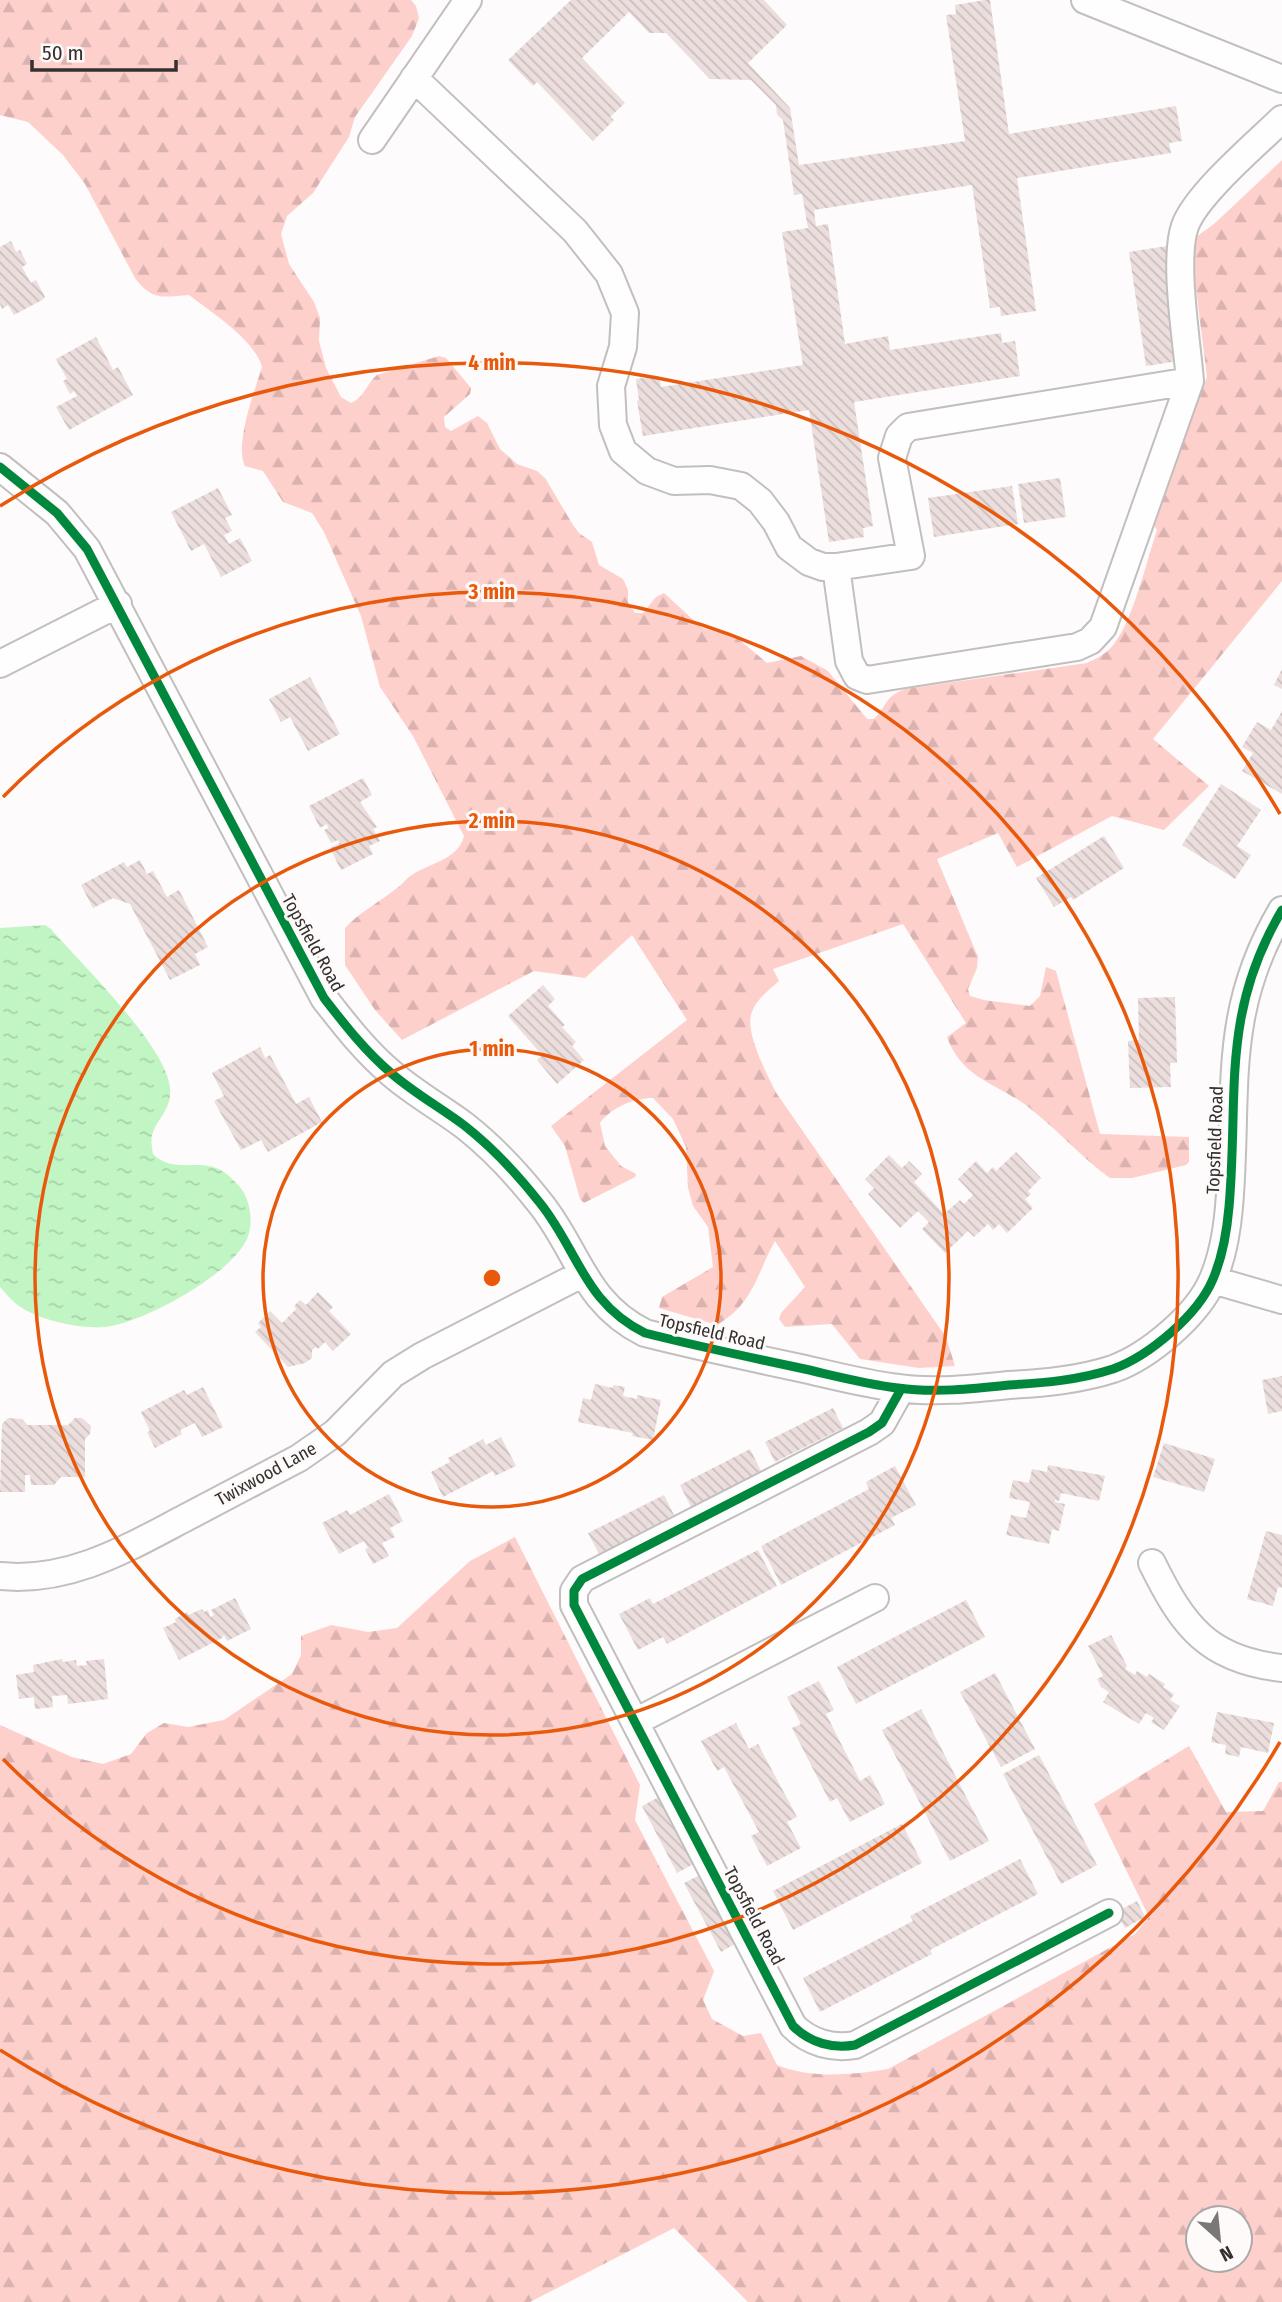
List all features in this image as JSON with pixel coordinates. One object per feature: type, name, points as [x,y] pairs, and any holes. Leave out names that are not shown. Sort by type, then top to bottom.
[{"type":"street","points":[[1085,0],[1282,79]]},
{"type":"street","points":[[372,140],[414,78],[458,4]]},
{"type":"street","points":[[414,78],[575,231],[609,274],[625,313],[622,347],[611,386],[613,425],[623,451],[647,471],[674,481],[710,480],[741,486],[768,512],[789,547],[809,562],[836,568],[911,556],[892,458],[899,436],[908,427],[1190,381]]},
{"type":"street","points":[[836,568],[849,661],[857,676],[867,680],[1077,648],[1090,641],[1103,627],[1190,381],[1180,258],[1185,225],[1207,192],[1282,119]]},
{"type":"street","name":"Topsfield Road","points":[[0,467],[57,513],[87,548],[324,998],[355,1038],[389,1071],[485,1143],[524,1184],[554,1223],[582,1274],[611,1310],[627,1324],[645,1333],[862,1382],[901,1388],[980,1388],[1052,1382],[1115,1368],[1148,1351],[1177,1327],[1199,1302],[1213,1280],[1229,1208],[1232,1100],[1238,1027],[1251,973],[1282,910]]},
{"type":"street","points":[[0,664],[118,604]]},
{"type":"street","name":"Twixwood Lane","points":[[0,1576],[26,1578],[55,1575],[131,1547],[299,1458],[335,1433],[393,1374],[422,1356],[582,1274]]},
{"type":"street","points":[[1213,1280],[1282,1300]]},
{"type":"street","name":"Topsfield Road","points":[[901,1388],[882,1423],[869,1432],[582,1579],[575,1591],[574,1605],[793,2026],[805,2038],[840,2048],[855,2045],[1109,1913]]},
{"type":"street","points":[[1152,1563],[1184,1619],[1205,1640],[1223,1653],[1243,1661],[1282,1668]]},
{"type":"street","points":[[635,1722],[875,1598]]},
{"type":"green space","points":[[0,0],[411,0],[416,6],[419,18],[412,36],[355,117],[349,137],[313,193],[287,216],[281,234],[289,264],[314,302],[320,318],[319,341],[326,368],[341,397],[351,403],[377,375],[439,356],[446,358],[471,388],[470,394],[444,417],[445,427],[451,431],[478,416],[487,423],[500,449],[517,464],[537,471],[545,478],[573,525],[592,542],[599,565],[623,579],[628,590],[628,602],[635,613],[643,613],[656,597],[664,593],[702,628],[736,637],[767,663],[801,656],[828,671],[867,719],[874,719],[890,698],[905,689],[1087,663],[1114,644],[1133,605],[1157,530],[1149,518],[1207,377],[1192,257],[1196,237],[1214,224],[1282,160],[1282,581],[1153,739],[1209,786],[1164,830],[1112,816],[1017,867],[998,833],[937,859],[978,957],[977,968],[968,989],[970,996],[1030,1006],[1040,996],[1046,967],[1056,971],[1100,1134],[1189,1137],[1189,1162],[1132,1178],[1110,1178],[1032,1110],[973,1073],[954,1052],[947,1037],[966,1023],[903,924],[773,969],[779,981],[759,1000],[751,1015],[754,1044],[777,1094],[946,1337],[955,1366],[919,1368],[860,1359],[832,1324],[785,1327],[779,1319],[781,1313],[805,1287],[775,1241],[747,1298],[717,1325],[659,1308],[662,1297],[713,1267],[708,1227],[693,1206],[688,1188],[686,1147],[673,1119],[653,1098],[624,1104],[605,1117],[600,1123],[605,1146],[621,1166],[636,1174],[635,1177],[584,1203],[580,1199],[565,1146],[551,1126],[687,1020],[632,935],[585,978],[534,971],[402,1040],[375,1010],[345,965],[345,928],[416,872],[449,856],[461,844],[464,836],[413,736],[380,687],[361,616],[324,532],[312,513],[283,502],[263,471],[245,466],[242,444],[262,367],[258,357],[231,327],[189,295],[159,296],[147,291],[135,278],[85,184],[63,155],[28,122],[0,115]]},
{"type":"green space","points":[[515,1537],[640,1785],[635,1820],[714,1971],[703,2000],[712,2019],[743,2036],[761,2033],[777,2065],[804,2072],[860,2073],[888,2069],[1135,1934],[1149,1917],[1094,1804],[1189,1746],[1226,1812],[1263,1811],[1279,1782],[1282,1782],[1282,2302],[748,2302],[674,2228],[530,2302],[0,2302],[0,1725],[72,1757],[103,1764],[131,1754],[147,1733],[164,1723],[188,1727],[224,1720],[292,1674],[301,1655],[301,1636],[331,1625],[368,1632],[397,1628],[470,1561]]},
{"type":"water","points":[[45,925],[139,1028],[165,1070],[170,1095],[167,1107],[152,1135],[153,1154],[171,1164],[201,1165],[220,1170],[241,1189],[250,1210],[251,1222],[247,1239],[224,1267],[207,1281],[166,1305],[146,1315],[111,1326],[88,1327],[47,1319],[24,1309],[0,1287],[0,928]]},
{"type":"building","points":[[571,0],[764,0],[787,25],[748,63],[790,108],[799,165],[965,141],[946,15],[956,14],[955,5],[985,0],[990,0],[1009,134],[1176,106],[1182,141],[1169,143],[1171,153],[1017,178],[1036,311],[1001,316],[1000,307],[990,308],[972,185],[814,210],[816,226],[828,224],[845,344],[888,336],[890,350],[1001,333],[1002,343],[1015,341],[1020,376],[854,402],[873,526],[863,528],[864,537],[829,542],[809,410],[643,436],[637,401],[636,379],[659,376],[661,387],[803,365],[782,232],[808,228],[802,194],[794,195],[783,120],[777,114],[776,105],[751,80],[710,79],[666,33],[649,33],[629,12],[582,58],[625,103],[610,117],[614,120],[593,141],[537,82],[533,86],[508,60]]},
{"type":"building","points":[[11,241],[16,252],[20,250],[27,264],[22,267],[31,283],[36,280],[45,297],[14,315],[8,305],[2,309],[0,304],[0,247]]},
{"type":"building","points":[[1167,246],[1185,360],[1146,366],[1129,252]]},
{"type":"building","points":[[96,337],[113,370],[118,367],[133,395],[69,430],[56,407],[77,396],[74,391],[70,394],[63,381],[67,379],[56,359]]},
{"type":"building","points":[[1060,478],[1066,517],[1024,523],[1018,484]]},
{"type":"building","points":[[1012,486],[1018,524],[934,537],[928,498]]},
{"type":"building","points":[[218,488],[232,515],[225,518],[232,531],[224,535],[229,544],[240,538],[252,561],[221,577],[204,544],[191,551],[171,512]]},
{"type":"building","points":[[1282,669],[1282,689],[1274,685]]},
{"type":"building","points":[[310,677],[340,734],[308,751],[290,717],[281,722],[269,699]]},
{"type":"building","points":[[1282,711],[1282,794],[1242,771],[1253,753],[1242,747],[1257,722],[1271,730]]},
{"type":"building","points":[[363,778],[372,795],[360,802],[377,827],[373,829],[380,841],[369,846],[373,854],[341,870],[330,848],[340,843],[338,840],[331,843],[324,830],[328,828],[327,824],[320,828],[309,806]]},
{"type":"building","points":[[1221,784],[1261,810],[1237,846],[1251,855],[1235,879],[1182,845]]},
{"type":"building","points":[[1104,836],[1124,868],[1073,900],[1071,897],[1054,907],[1036,878]]},
{"type":"building","points":[[140,860],[147,874],[153,871],[167,897],[179,890],[208,947],[195,954],[200,965],[170,980],[130,904],[113,898],[93,908],[81,885],[124,862],[127,867]]},
{"type":"building","points":[[543,985],[555,999],[548,1006],[565,1025],[562,1027],[576,1042],[572,1046],[584,1060],[557,1084],[537,1060],[542,1055],[508,1016]]},
{"type":"building","points":[[1175,997],[1177,1063],[1170,1063],[1171,1087],[1130,1088],[1128,1041],[1139,1040],[1138,998]]},
{"type":"building","points":[[260,1047],[265,1058],[270,1055],[296,1104],[309,1097],[322,1122],[268,1152],[261,1140],[241,1150],[214,1101],[224,1096],[212,1073]]},
{"type":"building","points":[[1016,1152],[1041,1178],[1028,1191],[1031,1194],[1025,1199],[1033,1208],[1007,1233],[999,1224],[993,1230],[988,1224],[974,1237],[968,1231],[945,1253],[922,1229],[929,1222],[918,1211],[900,1228],[868,1194],[874,1188],[865,1179],[889,1155],[902,1168],[909,1161],[922,1174],[914,1182],[944,1214],[960,1200],[964,1204],[973,1195],[958,1179],[976,1161],[987,1173],[993,1167],[996,1171]]},
{"type":"building","points":[[318,1292],[333,1307],[329,1311],[351,1334],[333,1351],[325,1342],[318,1349],[316,1347],[312,1350],[312,1358],[305,1363],[288,1367],[255,1332],[261,1327],[258,1323],[270,1311],[282,1323],[296,1309],[294,1306],[300,1300],[306,1305]]},
{"type":"building","points":[[1282,1376],[1282,1411],[1268,1414],[1262,1380]]},
{"type":"building","points":[[595,1384],[613,1388],[613,1385],[625,1387],[623,1396],[637,1399],[637,1395],[661,1400],[653,1440],[632,1436],[633,1433],[578,1422],[583,1398],[591,1400]]},
{"type":"building","points":[[203,1387],[223,1427],[202,1437],[195,1423],[180,1430],[182,1434],[155,1448],[141,1412],[184,1390],[187,1395]]},
{"type":"building","points":[[833,1408],[843,1428],[775,1462],[765,1442]]},
{"type":"building","points":[[8,1418],[22,1419],[27,1425],[68,1425],[75,1418],[82,1418],[91,1426],[90,1434],[85,1439],[85,1477],[61,1477],[54,1485],[31,1485],[30,1475],[25,1475],[25,1492],[0,1492],[2,1424]]},
{"type":"building","points":[[501,1437],[516,1466],[495,1476],[493,1471],[443,1497],[431,1472],[450,1462],[448,1458],[483,1439],[486,1445]]},
{"type":"building","points":[[1164,1443],[1215,1459],[1204,1492],[1153,1477]]},
{"type":"building","points":[[750,1449],[761,1471],[691,1507],[680,1485]]},
{"type":"building","points":[[1048,1465],[1105,1476],[1099,1501],[1061,1493],[1059,1501],[1055,1500],[1065,1504],[1059,1531],[1052,1529],[1049,1544],[1006,1535],[1011,1515],[1026,1518],[1030,1502],[1009,1498],[1013,1480],[1029,1483],[1032,1469],[1047,1472]]},
{"type":"building","points":[[895,1466],[916,1505],[891,1518],[895,1525],[781,1585],[761,1546],[869,1489],[866,1482]]},
{"type":"building","points":[[389,1494],[403,1521],[390,1528],[395,1537],[382,1543],[389,1556],[373,1564],[364,1541],[339,1554],[322,1523],[347,1510],[350,1515]]},
{"type":"building","points":[[664,1495],[674,1515],[599,1554],[588,1533]]},
{"type":"building","points":[[1266,1531],[1282,1535],[1282,1588],[1278,1587],[1273,1606],[1247,1599]]},
{"type":"building","points":[[758,1550],[777,1586],[667,1644],[663,1637],[638,1650],[619,1614],[650,1598],[653,1604]]},
{"type":"building","points":[[235,1598],[251,1629],[227,1641],[224,1635],[179,1660],[163,1628],[176,1622],[175,1619],[187,1612],[188,1615],[202,1609],[204,1612],[208,1610],[210,1617],[214,1615],[211,1610]]},
{"type":"building","points":[[966,1600],[985,1637],[856,1704],[837,1667]]},
{"type":"building","points":[[1111,1635],[1127,1666],[1125,1669],[1135,1675],[1137,1671],[1147,1677],[1149,1674],[1165,1684],[1163,1687],[1174,1694],[1170,1700],[1180,1706],[1164,1730],[1151,1722],[1154,1718],[1146,1713],[1139,1724],[1103,1702],[1109,1692],[1101,1687],[1097,1679],[1103,1676],[1088,1646]]},
{"type":"building","points":[[62,1659],[63,1662],[76,1660],[77,1666],[87,1665],[86,1661],[104,1659],[108,1699],[68,1704],[67,1695],[52,1696],[53,1707],[35,1709],[34,1697],[19,1699],[16,1675],[34,1672],[33,1665]]},
{"type":"building","points":[[995,1673],[1035,1749],[1001,1767],[960,1692]]},
{"type":"building","points":[[819,1681],[834,1710],[826,1714],[860,1781],[870,1775],[885,1804],[850,1822],[837,1798],[830,1802],[792,1728],[801,1724],[787,1697]]},
{"type":"building","points":[[921,1709],[989,1841],[950,1861],[882,1730]]},
{"type":"building","points":[[1217,1712],[1274,1723],[1268,1753],[1241,1747],[1239,1757],[1225,1754],[1226,1745],[1211,1742]]},
{"type":"building","points":[[736,1723],[749,1749],[758,1744],[797,1817],[787,1822],[801,1848],[767,1866],[751,1836],[759,1832],[724,1767],[717,1771],[701,1741]]},
{"type":"building","points":[[1039,1755],[1097,1865],[1061,1884],[1003,1774]]},
{"type":"building","points":[[661,1796],[697,1862],[677,1873],[642,1806]]},
{"type":"building","points":[[902,1824],[922,1863],[793,1930],[773,1891]]},
{"type":"building","points":[[1020,1859],[1038,1894],[930,1950],[932,1954],[820,2012],[803,1978],[913,1921],[910,1916]]},
{"type":"building","points":[[702,1874],[738,1942],[721,1952],[684,1883]]},
{"type":"building","points":[[1137,1901],[1145,1917],[1125,1928],[1116,1912]]},
{"type":"cycle path","points":[[0,467],[57,513],[87,549],[324,998],[382,1065],[465,1126],[505,1162],[553,1221],[584,1274],[608,1307],[645,1333],[861,1382],[925,1390],[967,1389],[1074,1378],[1113,1369],[1142,1355],[1171,1333],[1196,1306],[1206,1293],[1219,1262],[1229,1207],[1236,1056],[1241,1020],[1249,985],[1262,948],[1282,910]]},
{"type":"cycle path","points":[[901,1389],[882,1423],[869,1432],[582,1579],[574,1591],[574,1605],[793,2026],[807,2037],[830,2045],[855,2045],[1109,1913]]}]
